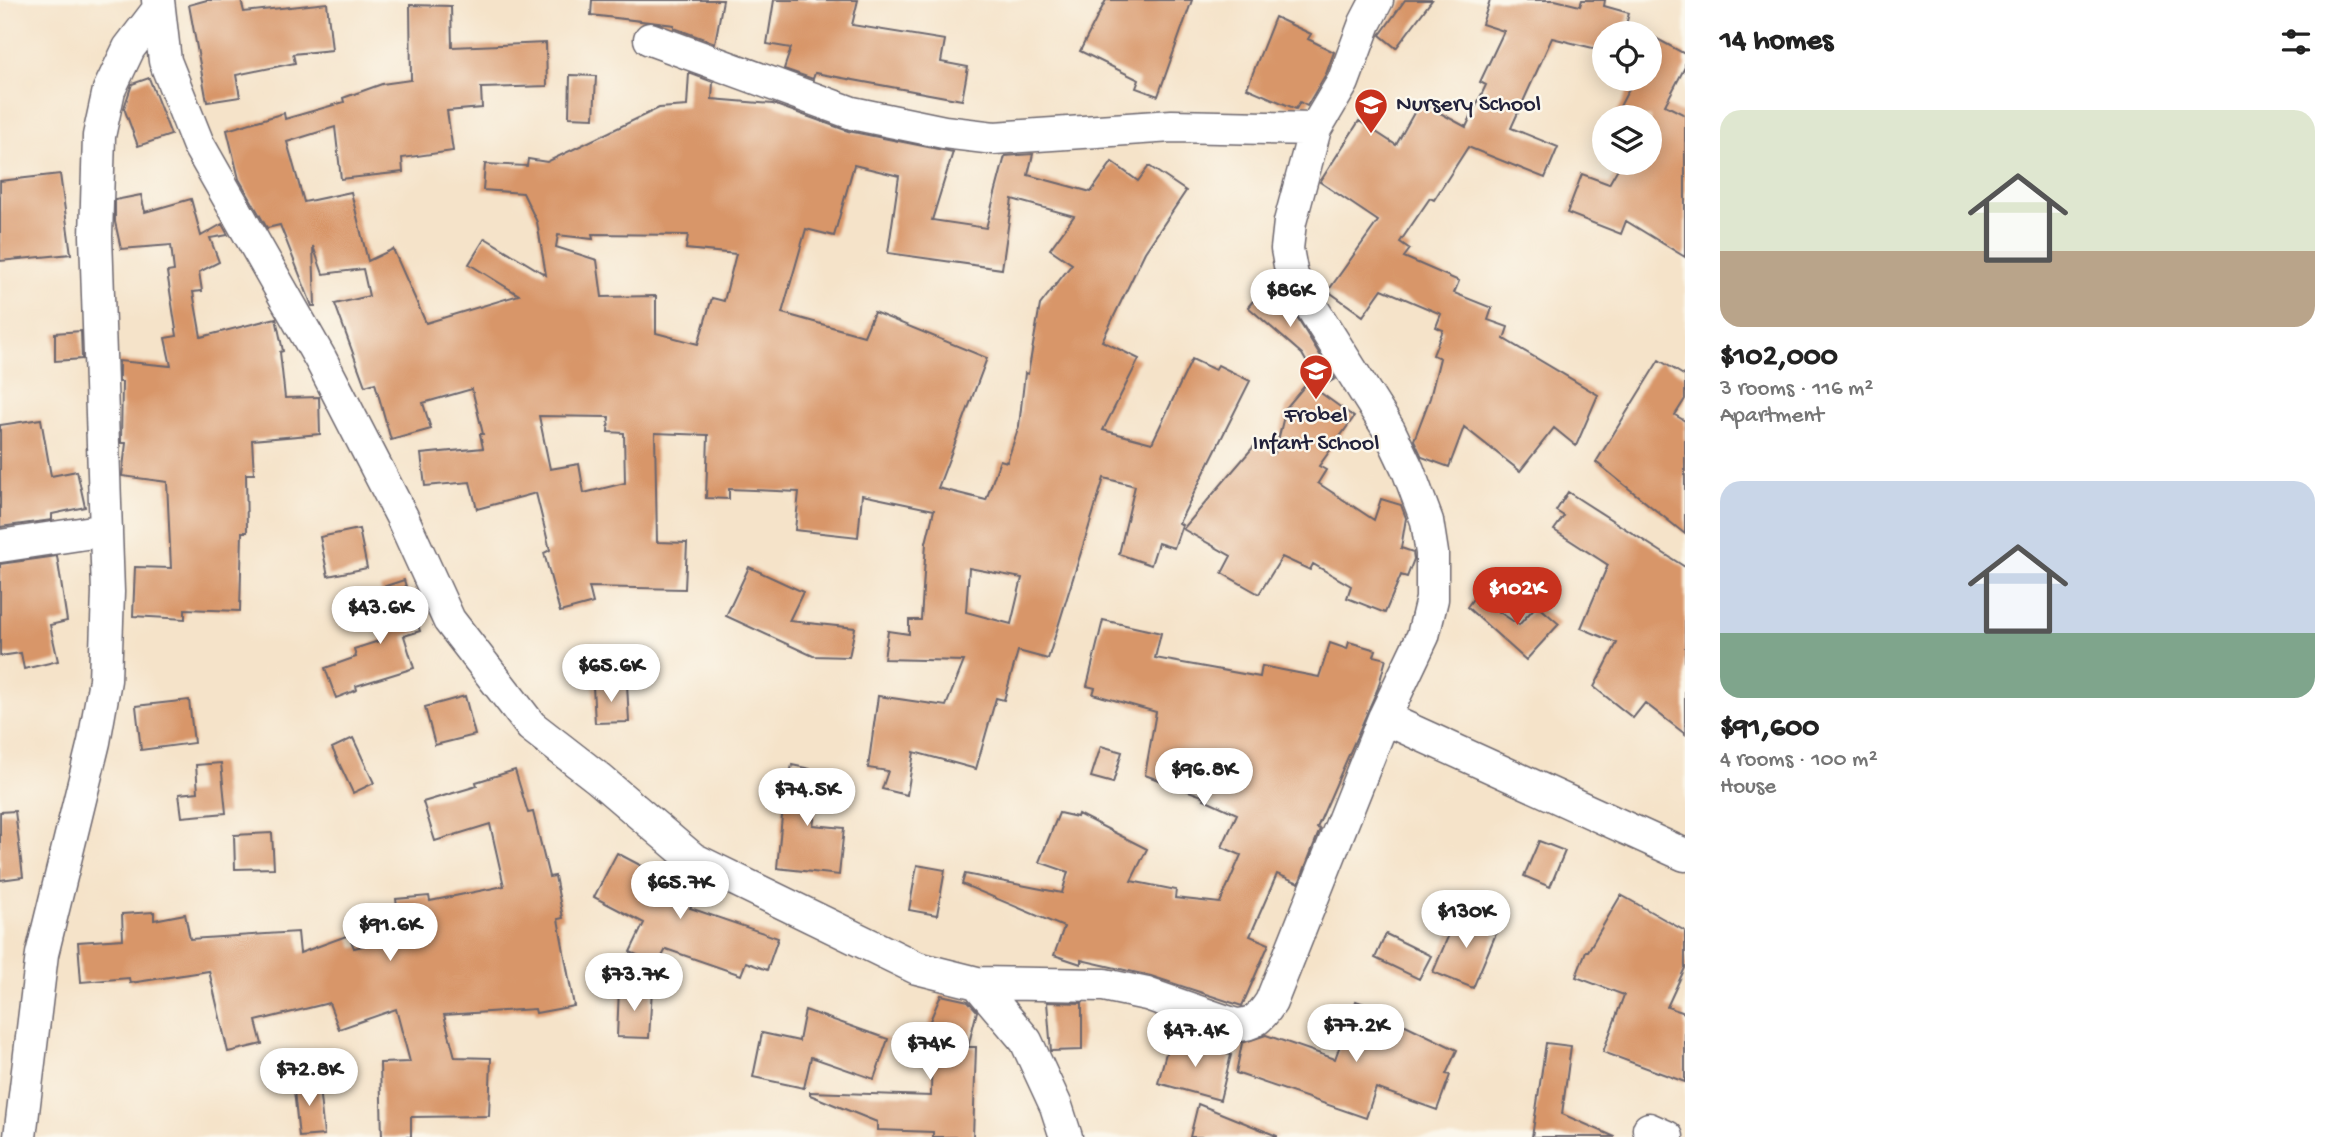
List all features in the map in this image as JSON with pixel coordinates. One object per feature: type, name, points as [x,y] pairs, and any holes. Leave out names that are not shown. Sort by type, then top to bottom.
[{"type":"street","points":[[158,5],[165,61],[198,144],[321,360],[402,517],[449,620],[531,726],[598,778],[645,821],[693,859],[917,968],[977,983],[1104,985],[1147,994],[1236,1025],[1257,1021],[1271,1002],[1384,718],[1423,636],[1432,599],[1432,553],[1427,521],[1389,430],[1292,276],[1287,249],[1290,222],[1315,129],[1343,82],[1365,23],[1377,0]]},
{"type":"street","points":[[20,1137],[42,954],[94,742],[105,680],[108,592],[96,236],[99,136],[114,80],[129,48],[158,5]]},
{"type":"street","points":[[650,39],[852,113],[956,133],[994,138],[1034,138],[1184,125],[1315,129]]},
{"type":"street","points":[[0,546],[106,530]]},
{"type":"street","points":[[1384,718],[1685,855]]},
{"type":"street","points":[[977,983],[1026,1041],[1056,1106],[1066,1137]]},
{"type":"building","points":[[207,0],[241,0],[244,12],[327,3],[332,50],[293,54],[295,63],[236,75],[240,97],[207,102],[189,5]]},
{"type":"building","points":[[592,0],[723,0],[715,43],[674,28],[674,25],[591,15]]},
{"type":"building","points":[[774,0],[858,0],[852,25],[945,40],[941,62],[968,67],[962,100],[815,73],[813,79],[784,69],[791,48],[767,44]]},
{"type":"building","points":[[1106,0],[1192,0],[1158,96],[1136,88],[1139,80],[1080,51]]},
{"type":"building","points":[[1405,0],[1432,0],[1396,48],[1380,35]]},
{"type":"building","points":[[1490,0],[1555,0],[1580,6],[1582,0],[1605,0],[1604,6],[1629,13],[1627,21],[1592,21],[1592,48],[1552,38],[1511,128],[1558,147],[1545,178],[1468,147],[1434,200],[1430,198],[1400,242],[1410,249],[1404,257],[1459,281],[1454,293],[1492,308],[1488,320],[1508,327],[1504,339],[1598,395],[1576,446],[1554,428],[1520,471],[1464,427],[1449,467],[1422,457],[1414,440],[1430,398],[1440,358],[1433,355],[1443,330],[1436,327],[1441,314],[1382,289],[1363,316],[1328,291],[1378,221],[1320,182],[1359,121],[1396,145],[1420,102],[1466,127],[1486,85],[1480,82],[1504,31],[1482,24]]},
{"type":"building","points":[[410,5],[451,6],[452,47],[546,43],[547,86],[481,88],[482,108],[447,111],[453,151],[402,158],[403,172],[341,179],[335,127],[287,142],[304,202],[351,192],[368,261],[393,249],[426,323],[519,295],[469,264],[485,238],[546,275],[537,222],[523,193],[483,190],[485,164],[527,166],[528,159],[547,162],[659,108],[687,106],[689,73],[713,82],[712,99],[773,104],[848,131],[953,152],[932,220],[986,228],[1005,156],[1033,154],[1028,175],[1091,192],[1112,162],[1138,181],[1149,166],[1186,191],[1145,252],[1102,341],[1139,359],[1103,430],[1152,443],[1192,359],[1215,370],[1218,365],[1250,381],[1179,523],[1182,525],[1174,548],[1158,543],[1151,565],[1119,554],[1135,486],[1104,478],[1048,659],[1018,651],[1004,700],[996,698],[976,769],[914,752],[907,795],[882,789],[888,771],[868,768],[878,696],[946,706],[964,661],[884,659],[888,631],[909,634],[909,620],[921,620],[926,543],[934,510],[862,495],[858,537],[795,530],[799,492],[729,489],[729,499],[706,498],[708,435],[655,433],[657,542],[687,543],[685,589],[589,587],[593,603],[560,612],[544,553],[550,550],[536,493],[477,509],[470,482],[425,486],[421,454],[483,448],[480,434],[483,434],[472,389],[423,403],[431,429],[391,440],[375,383],[365,386],[335,304],[369,296],[363,269],[323,274],[313,246],[315,306],[312,306],[280,225],[267,228],[239,179],[227,130],[284,113],[285,119],[344,102],[343,98],[382,84],[411,80]],"holes":[[[854,165],[899,176],[888,253],[1002,269],[1012,199],[1074,216],[1050,249],[1072,264],[1040,305],[1028,374],[1025,373],[1019,426],[1007,462],[1000,460],[986,500],[938,488],[987,358],[874,312],[864,336],[782,313],[806,229],[834,236]],[[592,234],[688,235],[686,249],[736,254],[724,301],[712,298],[698,344],[656,333],[656,296],[602,297],[597,260],[556,247],[558,235],[593,239]],[[539,416],[609,417],[608,432],[624,433],[625,483],[584,493],[579,464],[550,469]],[[969,568],[1022,578],[1011,624],[966,612]]]},
{"type":"building","points":[[1275,17],[1311,34],[1308,39],[1334,52],[1326,74],[1307,106],[1300,102],[1296,109],[1247,88]]},
{"type":"building","points":[[1662,42],[1685,54],[1685,67],[1665,105],[1685,115],[1685,257],[1626,221],[1621,234],[1567,213],[1582,174],[1609,184],[1614,175],[1662,175],[1662,105],[1621,105],[1628,91],[1662,91]]},
{"type":"building","points":[[570,75],[596,76],[594,118],[569,117]]},
{"type":"building","points":[[149,78],[171,135],[138,146],[124,108],[132,84]]},
{"type":"building","points":[[60,174],[71,254],[0,261],[0,181]]},
{"type":"building","points":[[141,195],[145,212],[191,199],[201,236],[222,224],[228,235],[210,238],[219,262],[199,272],[202,291],[193,292],[201,337],[276,318],[283,351],[280,352],[285,398],[319,397],[320,434],[252,440],[254,474],[246,474],[247,532],[242,532],[240,611],[185,609],[185,619],[133,616],[135,567],[171,568],[167,482],[122,476],[126,443],[121,443],[122,382],[119,382],[119,361],[171,366],[165,338],[177,336],[167,272],[174,271],[171,245],[121,249],[115,222],[115,200]]},
{"type":"building","points":[[1269,282],[1281,292],[1335,379],[1321,387],[1302,354],[1248,307]]},
{"type":"building","points":[[81,331],[82,359],[55,361],[55,333]]},
{"type":"building","points":[[1659,360],[1685,376],[1685,399],[1675,415],[1685,421],[1685,534],[1596,462]]},
{"type":"building","points":[[1307,383],[1354,417],[1319,466],[1326,470],[1318,483],[1374,520],[1381,499],[1401,505],[1406,518],[1401,548],[1413,552],[1414,559],[1407,577],[1401,575],[1385,613],[1347,598],[1351,586],[1313,564],[1310,570],[1282,557],[1259,594],[1222,573],[1231,556],[1183,529],[1255,445],[1275,453],[1286,408]]},
{"type":"building","points":[[41,419],[51,476],[77,471],[85,507],[52,514],[52,520],[0,527],[0,425]]},
{"type":"building","points":[[1568,492],[1685,567],[1685,734],[1645,703],[1633,718],[1594,687],[1617,643],[1581,628],[1608,565],[1554,530],[1564,516],[1556,511]]},
{"type":"building","points":[[359,529],[367,568],[328,576],[320,537]]},
{"type":"building","points":[[57,556],[67,621],[50,625],[58,661],[24,669],[21,653],[0,656],[0,564]]},
{"type":"building","points":[[749,567],[803,592],[789,621],[855,628],[849,657],[813,656],[726,616]]},
{"type":"building","points":[[404,580],[420,631],[404,636],[414,668],[356,686],[357,690],[336,698],[325,668],[356,657],[354,649],[382,640],[376,620],[388,616],[380,588]]},
{"type":"building","points":[[1475,596],[1519,625],[1537,605],[1559,624],[1526,660],[1467,607]]},
{"type":"building","points":[[1103,620],[1161,633],[1155,658],[1260,677],[1262,666],[1319,677],[1330,643],[1347,649],[1349,642],[1376,650],[1374,656],[1386,659],[1378,688],[1317,828],[1320,829],[1299,883],[1277,874],[1250,936],[1269,944],[1242,1006],[1151,976],[1081,960],[1081,964],[1054,955],[1064,927],[962,884],[965,874],[1062,893],[1068,872],[1039,862],[1059,813],[1077,817],[1078,814],[1147,849],[1131,881],[1176,890],[1175,898],[1220,903],[1241,855],[1222,847],[1237,814],[1204,799],[1205,797],[1145,775],[1156,712],[1093,694],[1095,688],[1087,686]]},
{"type":"building","points":[[627,684],[629,722],[595,723],[593,686]]},
{"type":"building","points":[[465,696],[475,735],[435,745],[425,707]]},
{"type":"building","points":[[189,700],[194,743],[141,750],[136,706]]},
{"type":"building","points":[[353,738],[374,783],[353,793],[332,748]]},
{"type":"building","points":[[1101,746],[1122,752],[1113,783],[1091,777]]},
{"type":"building","points":[[221,763],[226,813],[182,817],[179,794],[198,792],[196,765]]},
{"type":"building","points":[[792,765],[824,772],[813,825],[844,828],[839,875],[777,868],[783,806]]},
{"type":"building","points":[[515,770],[528,813],[533,812],[549,877],[555,876],[563,918],[558,919],[574,1006],[536,1013],[535,1009],[444,1015],[455,1057],[491,1058],[489,1116],[411,1117],[411,1137],[382,1137],[380,1063],[410,1062],[396,1009],[339,1029],[329,1003],[256,1021],[262,1044],[228,1052],[209,971],[130,983],[129,978],[81,982],[78,942],[123,939],[122,914],[154,912],[154,920],[185,914],[190,939],[298,932],[300,953],[349,935],[354,948],[401,937],[396,899],[429,896],[430,901],[504,886],[490,824],[435,841],[423,802],[477,786],[476,782]]},
{"type":"building","points":[[15,811],[23,877],[0,880],[0,812]]},
{"type":"building","points":[[272,833],[274,868],[235,869],[234,835]]},
{"type":"building","points":[[1539,841],[1565,851],[1550,887],[1524,876]]},
{"type":"building","points":[[617,853],[697,895],[690,908],[778,938],[767,970],[746,962],[741,975],[666,949],[658,964],[630,952],[644,923],[594,897]]},
{"type":"building","points":[[917,865],[945,870],[937,915],[909,910]]},
{"type":"building","points":[[1621,895],[1685,931],[1685,968],[1667,1007],[1685,1013],[1685,1082],[1603,1052],[1624,995],[1576,977],[1586,951]]},
{"type":"building","points":[[1458,913],[1498,929],[1473,988],[1433,972]]},
{"type":"building","points":[[1386,934],[1431,956],[1419,979],[1375,958]]},
{"type":"building","points":[[619,988],[652,989],[649,1038],[617,1037]]},
{"type":"building","points":[[941,995],[968,1001],[977,1011],[968,1047],[976,1047],[973,1137],[933,1137],[933,1132],[877,1130],[877,1122],[810,1095],[810,1092],[931,1096],[932,1032],[926,1030]]},
{"type":"building","points":[[1356,1001],[1397,1016],[1395,1020],[1457,1050],[1446,1074],[1450,1075],[1437,1110],[1376,1088],[1366,1118],[1236,1073],[1242,1043],[1266,1035],[1335,1059]]},
{"type":"building","points":[[1047,1002],[1082,1003],[1082,1050],[1051,1051]]},
{"type":"building","points":[[805,1010],[888,1039],[874,1079],[811,1057],[804,1088],[753,1077],[762,1033],[799,1041]]},
{"type":"building","points":[[1170,1038],[1231,1055],[1220,1100],[1158,1083]]},
{"type":"building","points":[[1546,1043],[1571,1046],[1562,1114],[1615,1137],[1532,1137]]},
{"type":"building","points":[[318,1078],[324,1135],[299,1137],[293,1081]]},
{"type":"building","points":[[1198,1104],[1277,1136],[1277,1137],[1190,1137]]},
{"type":"place","name":"Nursery School","points":[[1371,135]]},
{"type":"place","name":"Frobel Infant School","points":[[1316,401]]}]
